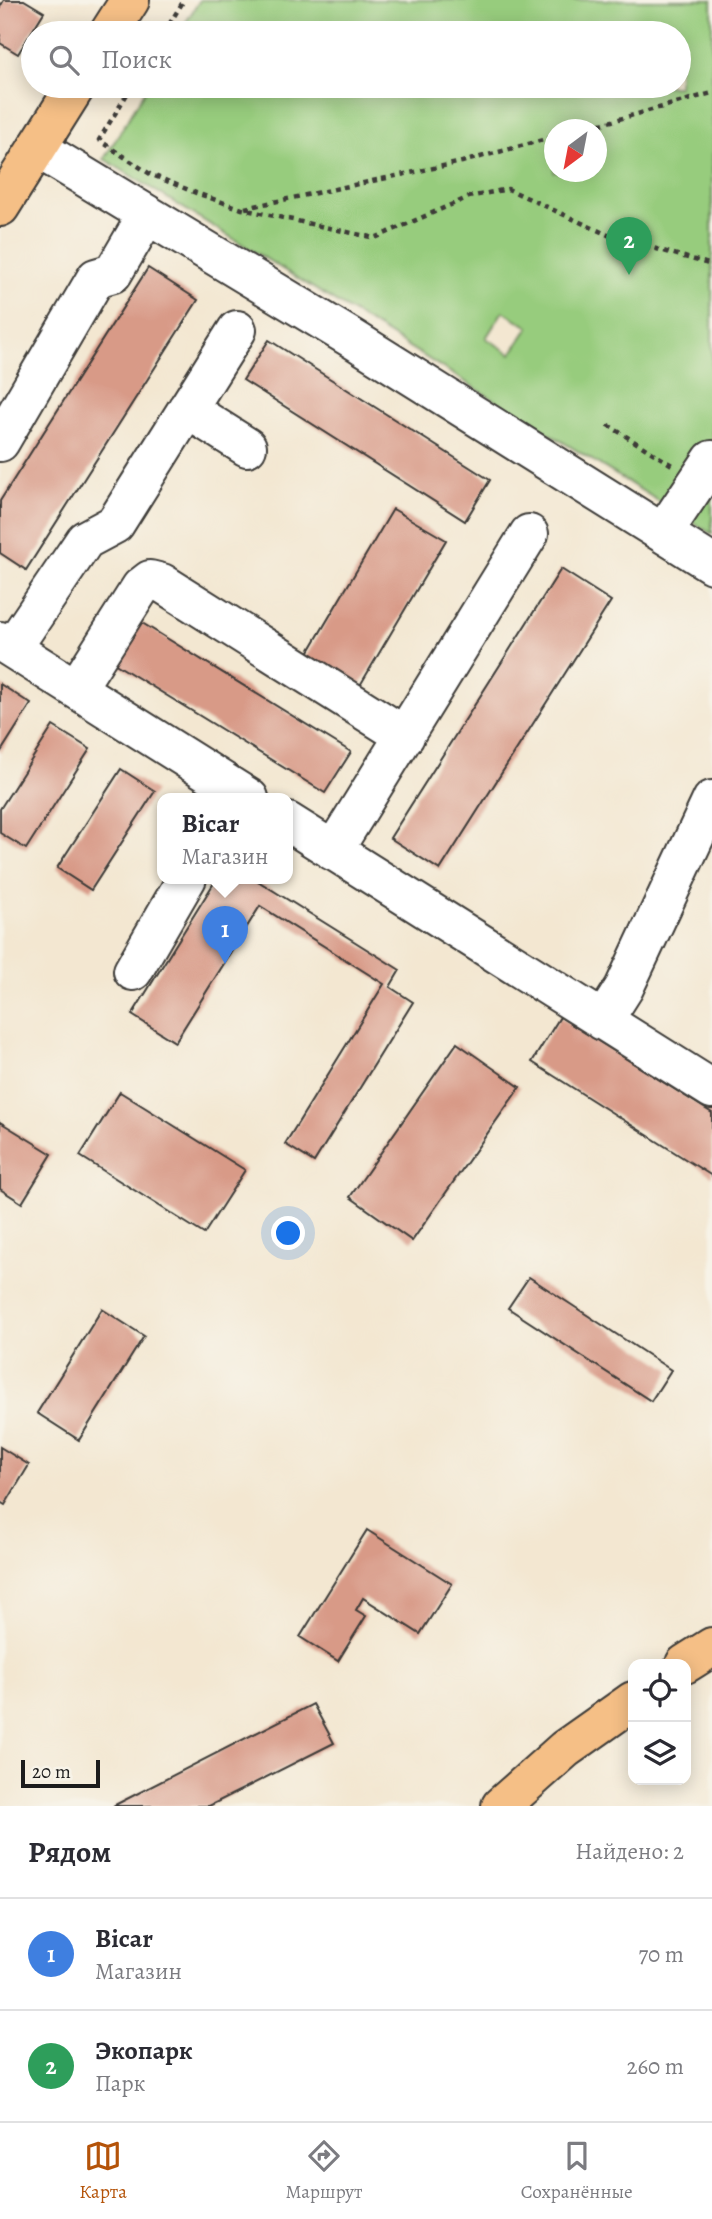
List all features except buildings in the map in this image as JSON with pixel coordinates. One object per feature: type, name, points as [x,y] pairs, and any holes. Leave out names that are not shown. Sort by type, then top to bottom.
[{"type":"main road","points":[[117,21],[130,0]]},
{"type":"main road","points":[[0,207],[68,98]]},
{"type":"main road","points":[[691,1660],[712,1647]]},
{"type":"main road","points":[[501,1806],[565,1749],[628,1705]]},
{"type":"lane","points":[[37,148],[353,340],[712,564]]},
{"type":"lane","points":[[0,442],[96,278],[113,273],[148,215]]},
{"type":"lane","points":[[233,793],[208,785],[76,689],[6,645],[85,540],[115,524],[237,331]]},
{"type":"lane","points":[[187,409],[247,447]]},
{"type":"lane","points":[[663,533],[705,471]]},
{"type":"lane","points":[[333,851],[529,534]]},
{"type":"lane","points":[[76,689],[141,587],[150,580],[162,583],[405,736]]},
{"type":"lane","points":[[603,1021],[624,988],[712,800]]},
{"type":"lane","points":[[293,825],[712,1089]]},
{"type":"lane","points":[[133,971],[184,884]]},
{"type":"path","points":[[171,21],[184,0]]},
{"type":"path","points":[[607,122],[712,93]]},
{"type":"path","points":[[125,98],[99,140],[150,174],[242,209],[376,238],[469,197],[508,189],[608,235],[712,265]]},
{"type":"path","points":[[242,209],[462,162],[544,139]]},
{"type":"path","points":[[608,425],[705,471]]},
{"type":"green space","points":[[200,0],[712,0],[712,534],[104,159],[141,98],[691,98],[691,21],[187,21]],"holes":[[[503,311],[529,327],[511,354],[486,338]]]},
{"type":"place","name":"Экопарк","points":[[629,275]]},
{"type":"place","name":"Bicar","points":[[225,964]]}]
